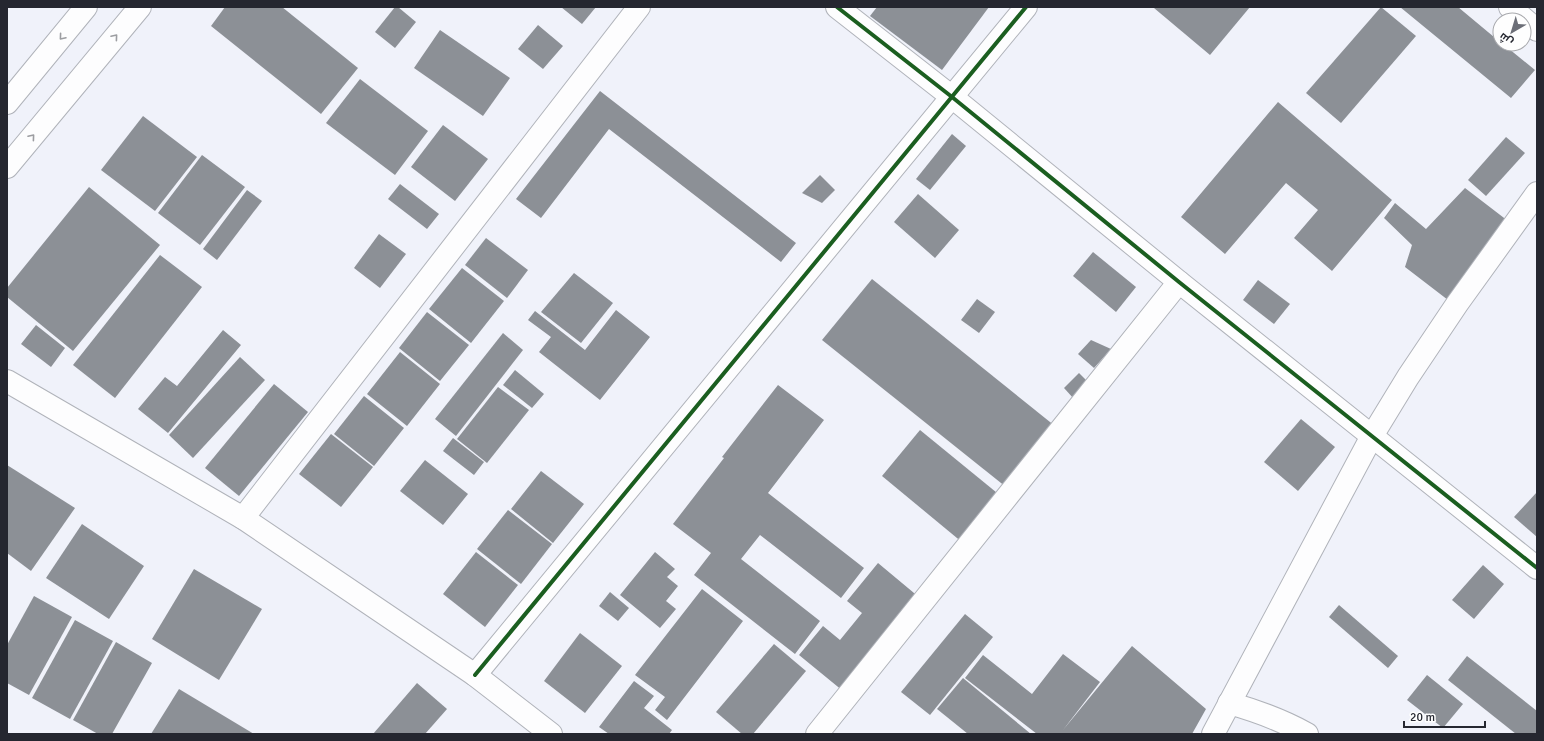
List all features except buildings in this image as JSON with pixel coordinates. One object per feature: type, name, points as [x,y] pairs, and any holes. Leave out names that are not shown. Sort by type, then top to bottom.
[{"type":"street","points":[[7,103],[86,7]]},
{"type":"street","points":[[7,167],[140,7]]},
{"type":"street","points":[[244,518],[639,7]]},
{"type":"street","points":[[837,7],[952,97],[1179,282],[1537,568]]},
{"type":"street","points":[[475,675],[1026,7]]},
{"type":"street","points":[[1510,7],[1537,30]]},
{"type":"street","points":[[1213,734],[1372,436],[1408,377],[1457,304],[1537,193]]},
{"type":"street","points":[[817,734],[1179,282]]},
{"type":"street","points":[[7,381],[244,518],[475,675],[552,734]]},
{"type":"street","points":[[1229,703],[1257,711],[1284,722],[1307,734]]},
{"type":"cycle path","points":[[837,7],[952,97],[1179,282],[1537,568]]},
{"type":"cycle path","points":[[475,675],[1026,7]]}]
